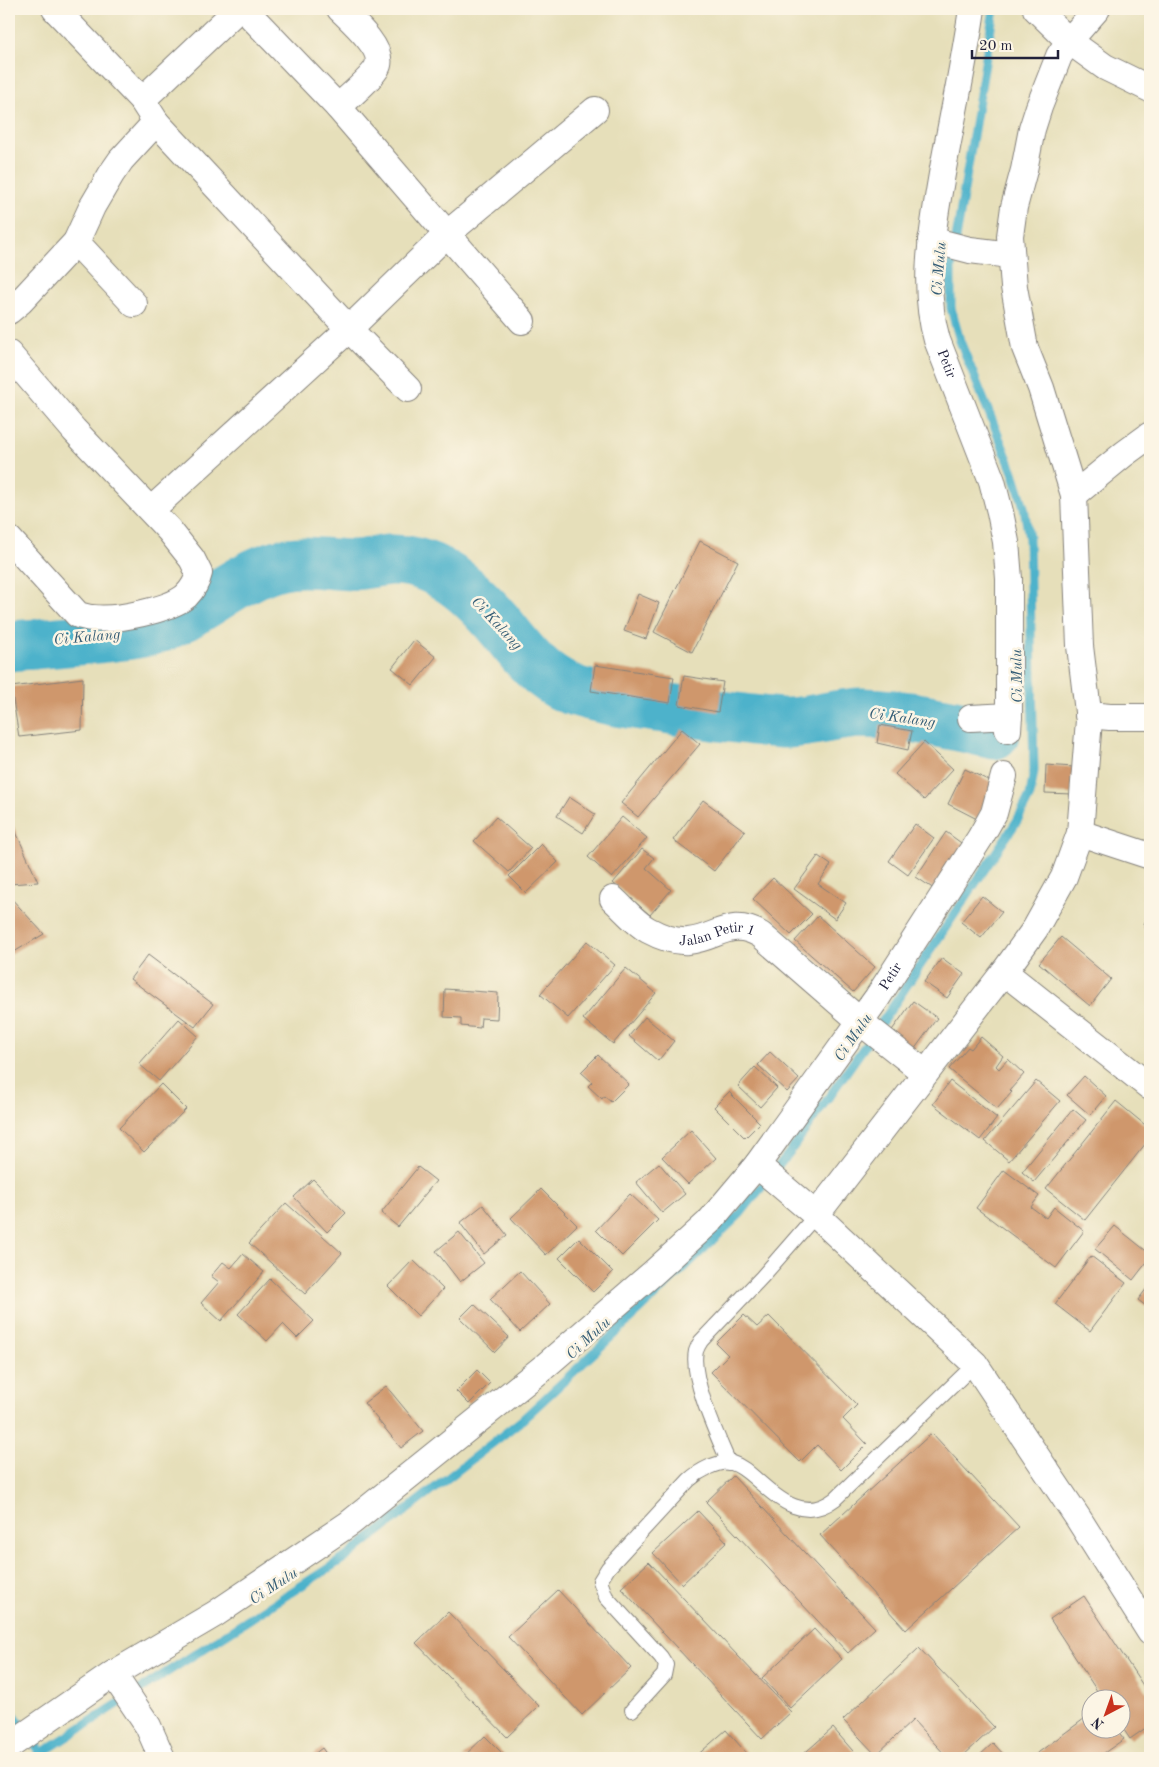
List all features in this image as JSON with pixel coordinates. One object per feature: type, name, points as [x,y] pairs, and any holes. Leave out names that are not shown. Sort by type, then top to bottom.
[{"type":"street","points":[[55,9],[142,100],[156,122],[349,329],[408,389]]},
{"type":"street","points":[[142,100],[238,9]]},
{"type":"street","points":[[244,9],[338,108],[522,320]]},
{"type":"street","points":[[338,108],[378,66],[376,52],[364,34],[340,9]]},
{"type":"street","name":"Petir","points":[[972,9],[936,242],[930,300],[932,322],[937,340],[992,481],[1006,542],[1009,579],[1008,723],[972,718]]},
{"type":"street","points":[[1036,9],[1068,41],[1104,68],[1150,89]]},
{"type":"street","points":[[816,1216],[1004,972],[1047,909],[1064,877],[1080,833],[1089,723],[1080,646],[1074,495],[1041,388],[1025,348],[1014,287],[1010,236],[1014,207],[1039,107],[1068,41],[1097,9]]},
{"type":"street","points":[[151,510],[349,329],[447,234],[595,110]]},
{"type":"street","points":[[13,300],[76,242],[92,207],[112,173],[121,160],[156,122]]},
{"type":"street","points":[[76,242],[134,304]]},
{"type":"street","points":[[936,242],[970,250],[1011,255]]},
{"type":"street","points":[[9,354],[74,430],[151,510],[192,559],[199,573],[193,588],[171,605],[133,615],[94,619],[78,615],[9,538]]},
{"type":"street","points":[[1074,495],[1150,435]]},
{"type":"street","points":[[1089,723],[1110,717],[1150,717]]},
{"type":"street","name":"Petir","points":[[9,1746],[40,1724],[116,1679],[215,1614],[356,1518],[544,1367],[654,1273],[709,1222],[760,1167],[863,1024],[877,998],[980,838],[994,813],[1004,776]]},
{"type":"street","points":[[1080,833],[1150,856]]},
{"type":"street","name":"Jalan Petir 1","points":[[613,899],[642,926],[670,939],[687,941],[727,929],[749,928],[761,935],[863,1024]]},
{"type":"street","points":[[1004,972],[1150,1087]]},
{"type":"street","points":[[863,1024],[926,1073]]},
{"type":"street","points":[[760,1167],[816,1216],[975,1364],[1078,1518],[1150,1632]]},
{"type":"street","points":[[116,1679],[148,1726],[162,1758]]},
{"type":"street","points":[[9,1755],[12,1758]]},
{"type":"lane","points":[[729,1462],[700,1387],[696,1367],[696,1351],[701,1341],[762,1277],[816,1216]]},
{"type":"lane","points":[[632,1710],[664,1674],[666,1665],[661,1657],[606,1597],[600,1581],[608,1568],[689,1480],[705,1470],[729,1462],[744,1468],[788,1503],[809,1510],[823,1507],[835,1499],[975,1364]]},
{"type":"building","points":[[700,541],[738,561],[692,652],[654,632]]},
{"type":"building","points":[[638,594],[659,603],[646,639],[624,631]]},
{"type":"building","points":[[414,640],[436,657],[413,685],[392,668]]},
{"type":"building","points":[[595,665],[674,677],[670,703],[591,691]]},
{"type":"building","points":[[684,676],[723,682],[718,712],[679,705]]},
{"type":"building","points":[[83,678],[82,730],[19,737],[11,687]]},
{"type":"building","points":[[880,725],[912,731],[908,750],[877,743]]},
{"type":"building","points":[[682,729],[700,744],[638,817],[621,803]]},
{"type":"building","points":[[924,742],[953,769],[924,800],[895,774]]},
{"type":"building","points":[[1046,765],[1073,767],[1072,794],[1045,793]]},
{"type":"building","points":[[965,769],[994,783],[977,819],[948,804]]},
{"type":"building","points":[[569,797],[595,814],[583,833],[557,816]]},
{"type":"building","points":[[703,800],[745,831],[714,871],[673,840]]},
{"type":"building","points":[[9,816],[38,882],[9,884]]},
{"type":"building","points":[[496,817],[531,848],[509,872],[474,841]]},
{"type":"building","points":[[622,817],[647,838],[612,878],[588,857]]},
{"type":"building","points":[[915,824],[934,838],[908,875],[889,861]]},
{"type":"building","points":[[946,832],[964,845],[934,889],[916,877]]},
{"type":"building","points":[[541,844],[558,862],[526,893],[509,876]]},
{"type":"building","points":[[642,849],[654,858],[646,868],[671,890],[650,915],[613,883]]},
{"type":"building","points":[[818,856],[831,865],[818,884],[846,903],[835,919],[794,889]]},
{"type":"building","points":[[773,878],[812,914],[791,935],[753,899]]},
{"type":"building","points":[[9,896],[44,934],[9,955]]},
{"type":"building","points":[[982,896],[1002,912],[981,938],[961,922]]},
{"type":"building","points":[[1150,912],[1150,930],[1143,926]]},
{"type":"building","points":[[818,916],[875,967],[853,992],[795,941]]},
{"type":"building","points":[[1061,937],[1111,979],[1090,1006],[1039,963]]},
{"type":"building","points":[[587,941],[615,965],[568,1018],[540,994]]},
{"type":"building","points":[[148,955],[213,1004],[195,1027],[130,979]]},
{"type":"building","points":[[942,958],[964,974],[947,998],[924,982]]},
{"type":"building","points":[[626,968],[656,993],[613,1044],[583,1019]]},
{"type":"building","points":[[445,989],[498,993],[497,1019],[481,1018],[480,1028],[461,1026],[461,1018],[444,1017]]},
{"type":"building","points":[[913,1001],[937,1018],[914,1050],[890,1033]]},
{"type":"building","points":[[645,1017],[674,1041],[658,1061],[629,1036]]},
{"type":"building","points":[[179,1019],[198,1036],[159,1081],[139,1064]]},
{"type":"building","points":[[981,1037],[1003,1056],[996,1066],[999,1069],[1008,1059],[1024,1074],[997,1109],[949,1069],[968,1047],[971,1049]]},
{"type":"building","points":[[770,1052],[799,1079],[787,1092],[758,1065]]},
{"type":"building","points":[[598,1055],[629,1084],[611,1102],[604,1096],[602,1099],[588,1086],[592,1082],[581,1072]]},
{"type":"building","points":[[755,1067],[777,1088],[760,1107],[738,1086]]},
{"type":"building","points":[[1084,1076],[1106,1096],[1090,1115],[1067,1095]]},
{"type":"building","points":[[950,1081],[997,1118],[980,1140],[933,1104]]},
{"type":"building","points":[[1036,1081],[1060,1101],[1009,1161],[985,1141]]},
{"type":"building","points":[[161,1084],[186,1109],[144,1152],[119,1128]]},
{"type":"building","points":[[729,1092],[760,1123],[745,1138],[714,1107]]},
{"type":"building","points":[[1116,1101],[1150,1129],[1150,1138],[1085,1220],[1046,1189]]},
{"type":"building","points":[[1073,1109],[1086,1120],[1034,1182],[1022,1172]]},
{"type":"building","points":[[691,1130],[716,1158],[688,1184],[662,1157]]},
{"type":"building","points":[[659,1163],[685,1194],[662,1213],[636,1182]]},
{"type":"building","points":[[418,1167],[436,1181],[398,1227],[381,1213]]},
{"type":"building","points":[[1004,1170],[1039,1196],[1031,1207],[1046,1218],[1054,1207],[1084,1231],[1056,1268],[976,1208]]},
{"type":"building","points":[[313,1179],[346,1213],[327,1232],[294,1197]]},
{"type":"building","points":[[541,1189],[577,1225],[546,1255],[511,1218]]},
{"type":"building","points":[[630,1194],[658,1220],[622,1256],[596,1230]]},
{"type":"building","points":[[286,1203],[342,1253],[305,1294],[249,1243]]},
{"type":"building","points":[[483,1205],[507,1235],[484,1254],[460,1223]]},
{"type":"building","points":[[1115,1226],[1150,1254],[1150,1258],[1133,1280],[1095,1249]]},
{"type":"building","points":[[459,1232],[484,1263],[460,1282],[436,1251]]},
{"type":"building","points":[[579,1238],[613,1272],[593,1292],[559,1258]]},
{"type":"building","points":[[243,1254],[264,1272],[221,1321],[201,1303],[219,1282],[211,1276],[223,1262],[231,1268]]},
{"type":"building","points":[[1091,1256],[1126,1283],[1090,1331],[1055,1304]]},
{"type":"building","points":[[413,1260],[443,1289],[418,1316],[388,1286]]},
{"type":"building","points":[[520,1271],[550,1304],[520,1332],[490,1299]]},
{"type":"building","points":[[270,1279],[314,1321],[297,1338],[283,1324],[267,1341],[238,1314]]},
{"type":"building","points":[[1150,1284],[1150,1309],[1138,1300]]},
{"type":"building","points":[[474,1304],[509,1337],[495,1352],[460,1318]]},
{"type":"building","points":[[744,1315],[757,1327],[769,1316],[857,1405],[843,1419],[867,1444],[841,1470],[817,1445],[800,1462],[711,1372],[728,1355],[716,1343]]},
{"type":"building","points":[[477,1370],[490,1383],[469,1404],[456,1391]]},
{"type":"building","points":[[386,1386],[423,1431],[401,1448],[364,1403]]},
{"type":"building","points":[[932,1433],[1019,1527],[906,1630],[820,1535]]},
{"type":"building","points":[[733,1476],[875,1628],[848,1653],[706,1502]]},
{"type":"building","points":[[698,1511],[727,1542],[682,1584],[653,1553]]},
{"type":"building","points":[[649,1562],[791,1712],[762,1739],[621,1588]]},
{"type":"building","points":[[558,1590],[631,1668],[582,1715],[508,1637]]},
{"type":"building","points":[[1084,1596],[1150,1696],[1150,1725],[1132,1738],[1132,1690],[1096,1690],[1050,1619]]},
{"type":"building","points":[[448,1612],[539,1706],[507,1737],[416,1643]]},
{"type":"building","points":[[814,1629],[842,1659],[790,1708],[762,1678]]},
{"type":"building","points":[[919,1648],[994,1727],[961,1758],[948,1758],[913,1720],[876,1755],[843,1720]]},
{"type":"building","points":[[1082,1720],[1082,1740],[1123,1740],[1097,1758],[1037,1758],[1035,1755]]},
{"type":"building","points":[[833,1728],[859,1758],[799,1758]]},
{"type":"building","points":[[726,1730],[751,1758],[694,1758]]},
{"type":"building","points":[[485,1736],[507,1758],[462,1758]]},
{"type":"building","points":[[993,1743],[1007,1758],[977,1758]]},
{"type":"building","points":[[322,1748],[329,1758],[309,1758]]},
{"type":"waterway","name":"Ci Mulu","points":[[34,1758],[349,1555],[522,1420],[641,1309],[740,1214],[789,1153],[889,1012],[1017,821],[1030,795],[1034,771],[1029,539],[1024,507],[1013,472],[960,341],[951,308],[951,269],[994,9]]},
{"type":"waterway","name":"Ci Kalang","points":[[9,646],[133,634],[158,628],[180,618],[235,584],[263,570],[287,563],[306,562],[352,565],[389,560],[407,561],[423,565],[454,581],[492,616],[540,671],[569,689],[635,704],[770,722],[789,723],[863,713],[929,720],[994,734]]},
{"type":"waterway","points":[[9,1708],[45,1758]]}]
